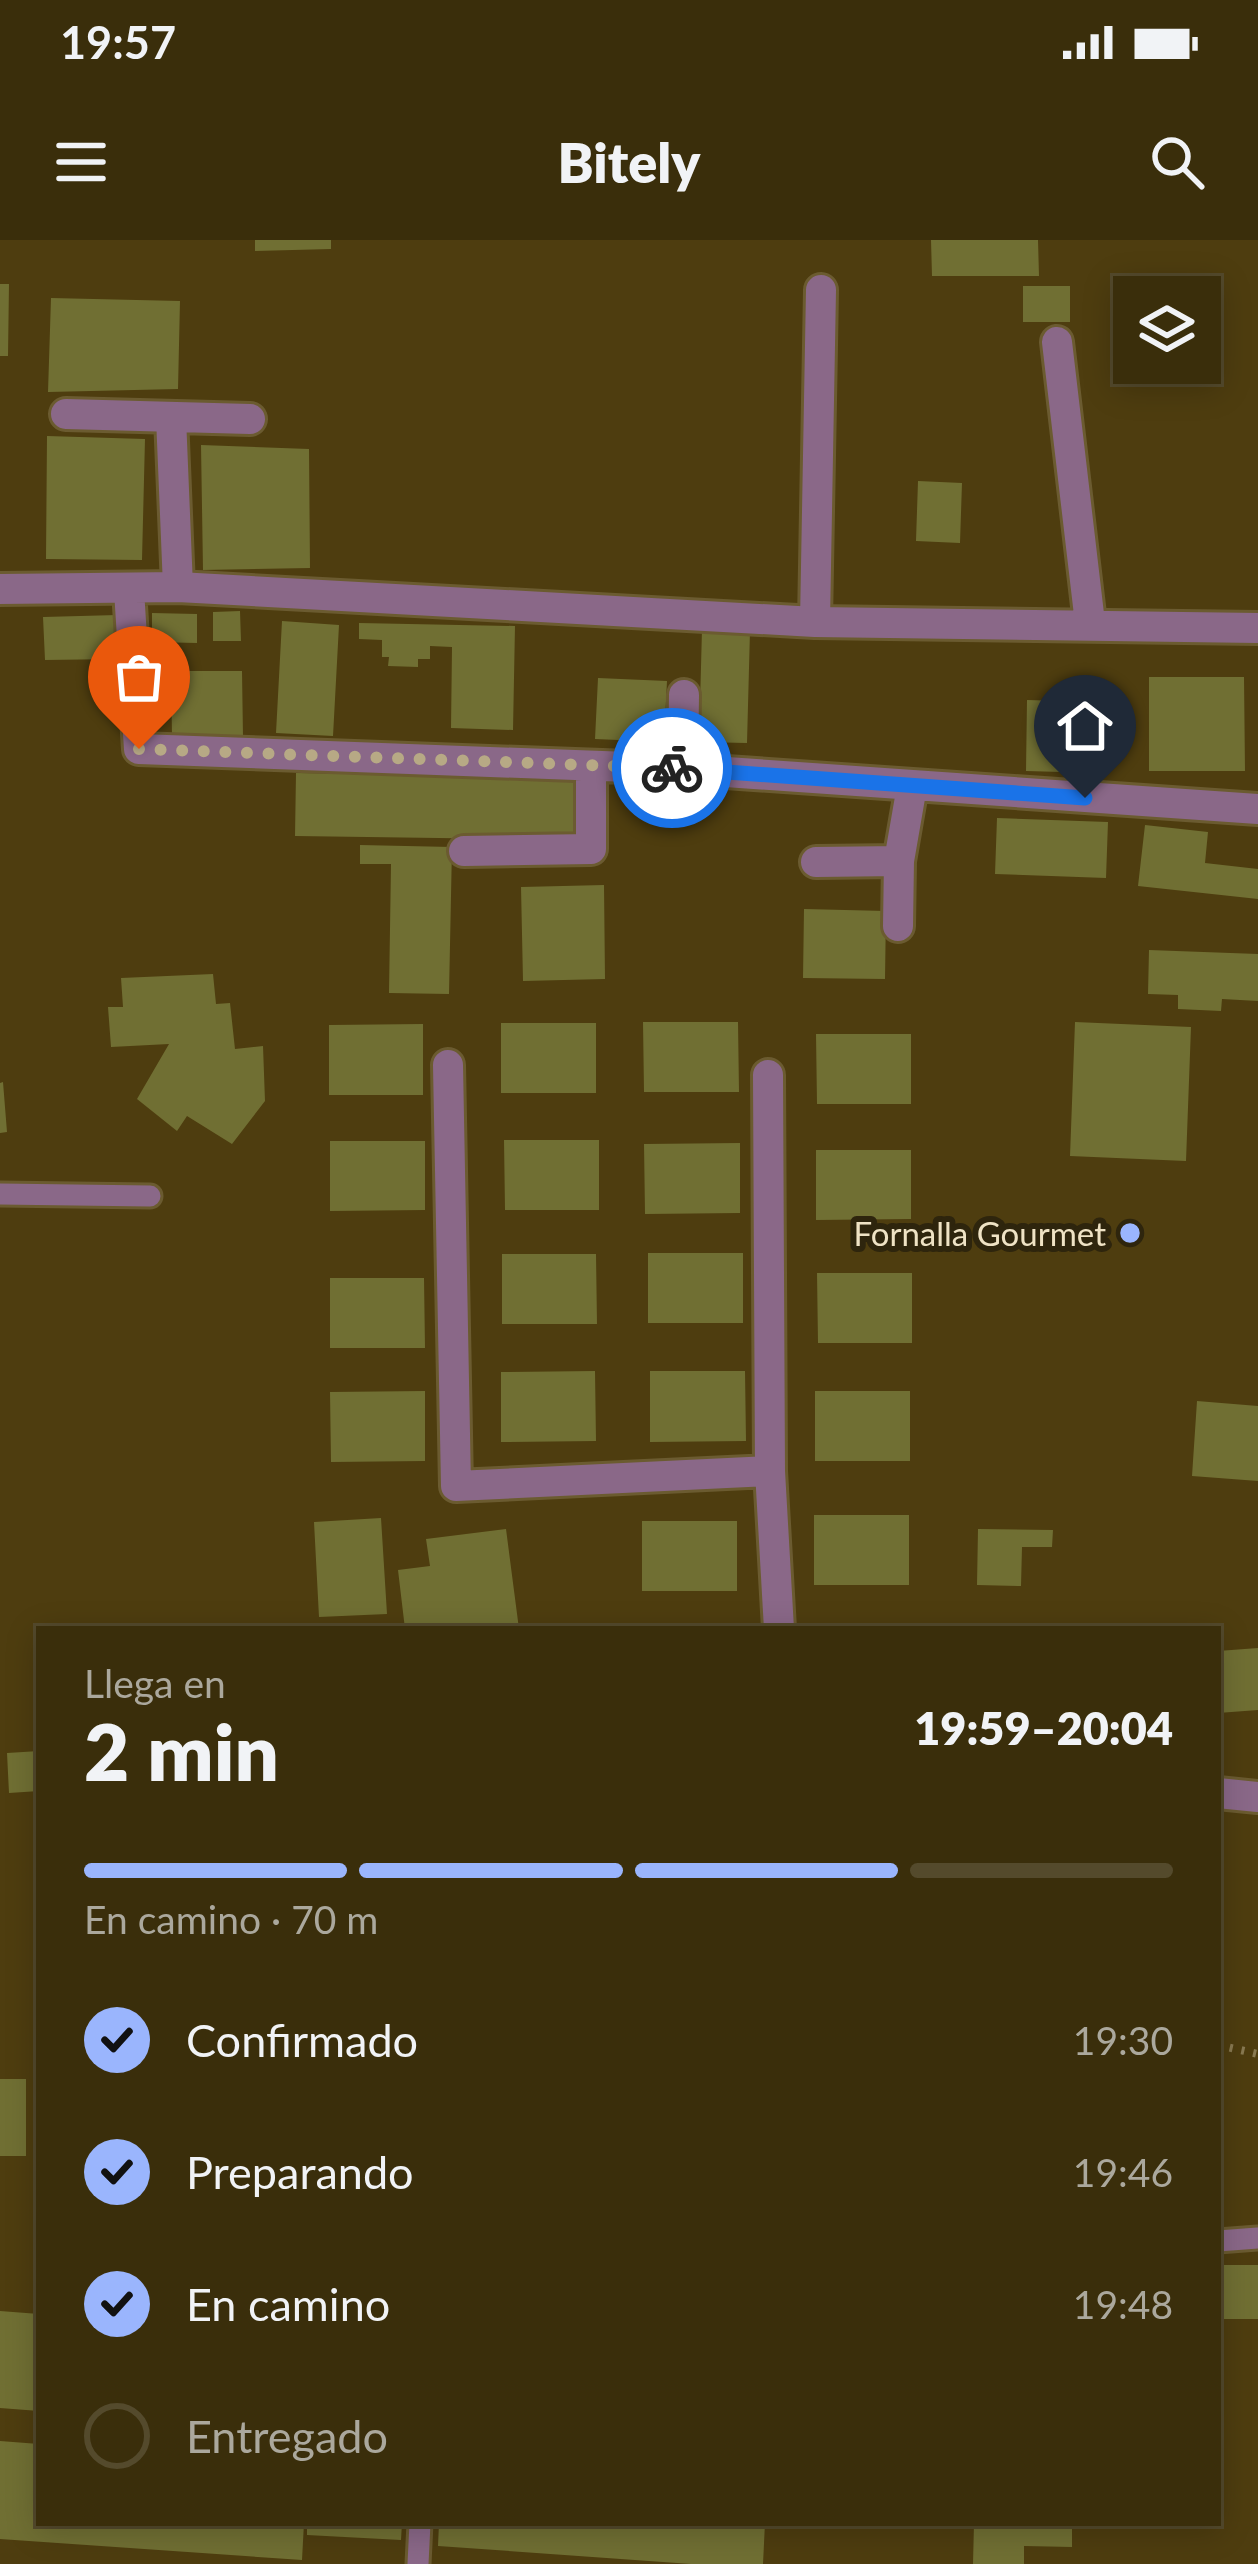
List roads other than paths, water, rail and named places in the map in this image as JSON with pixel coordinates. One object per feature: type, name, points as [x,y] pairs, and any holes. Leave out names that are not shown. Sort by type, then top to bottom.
[{"type":"street","points":[[815,622],[820,290]]},
{"type":"street","points":[[1058,342],[1090,623]]},
{"type":"street","points":[[66,414],[250,419]]},
{"type":"street","points":[[171,417],[178,587]]},
{"type":"street","points":[[0,589],[178,587],[815,622],[1258,628]]},
{"type":"street","points":[[129,590],[139,749],[682,769],[1258,809]]},
{"type":"street","points":[[682,769],[684,695]]},
{"type":"street","points":[[464,851],[591,849],[591,766]]},
{"type":"street","points":[[898,926],[898,861],[912,786]]},
{"type":"street","points":[[816,862],[898,861]]},
{"type":"street","points":[[448,1065],[456,1486],[770,1471]]},
{"type":"street","points":[[768,1076],[770,1471],[779,1626]]},
{"type":"street","points":[[1221,1793],[1258,1797]]},
{"type":"lane","points":[[0,1194],[150,1196]]},
{"type":"lane","points":[[1221,2241],[1258,2238]]},
{"type":"lane","points":[[418,2564],[420,2526]]},
{"type":"place","name":"Fornalla Gourmet","points":[[1130,1233]]}]
